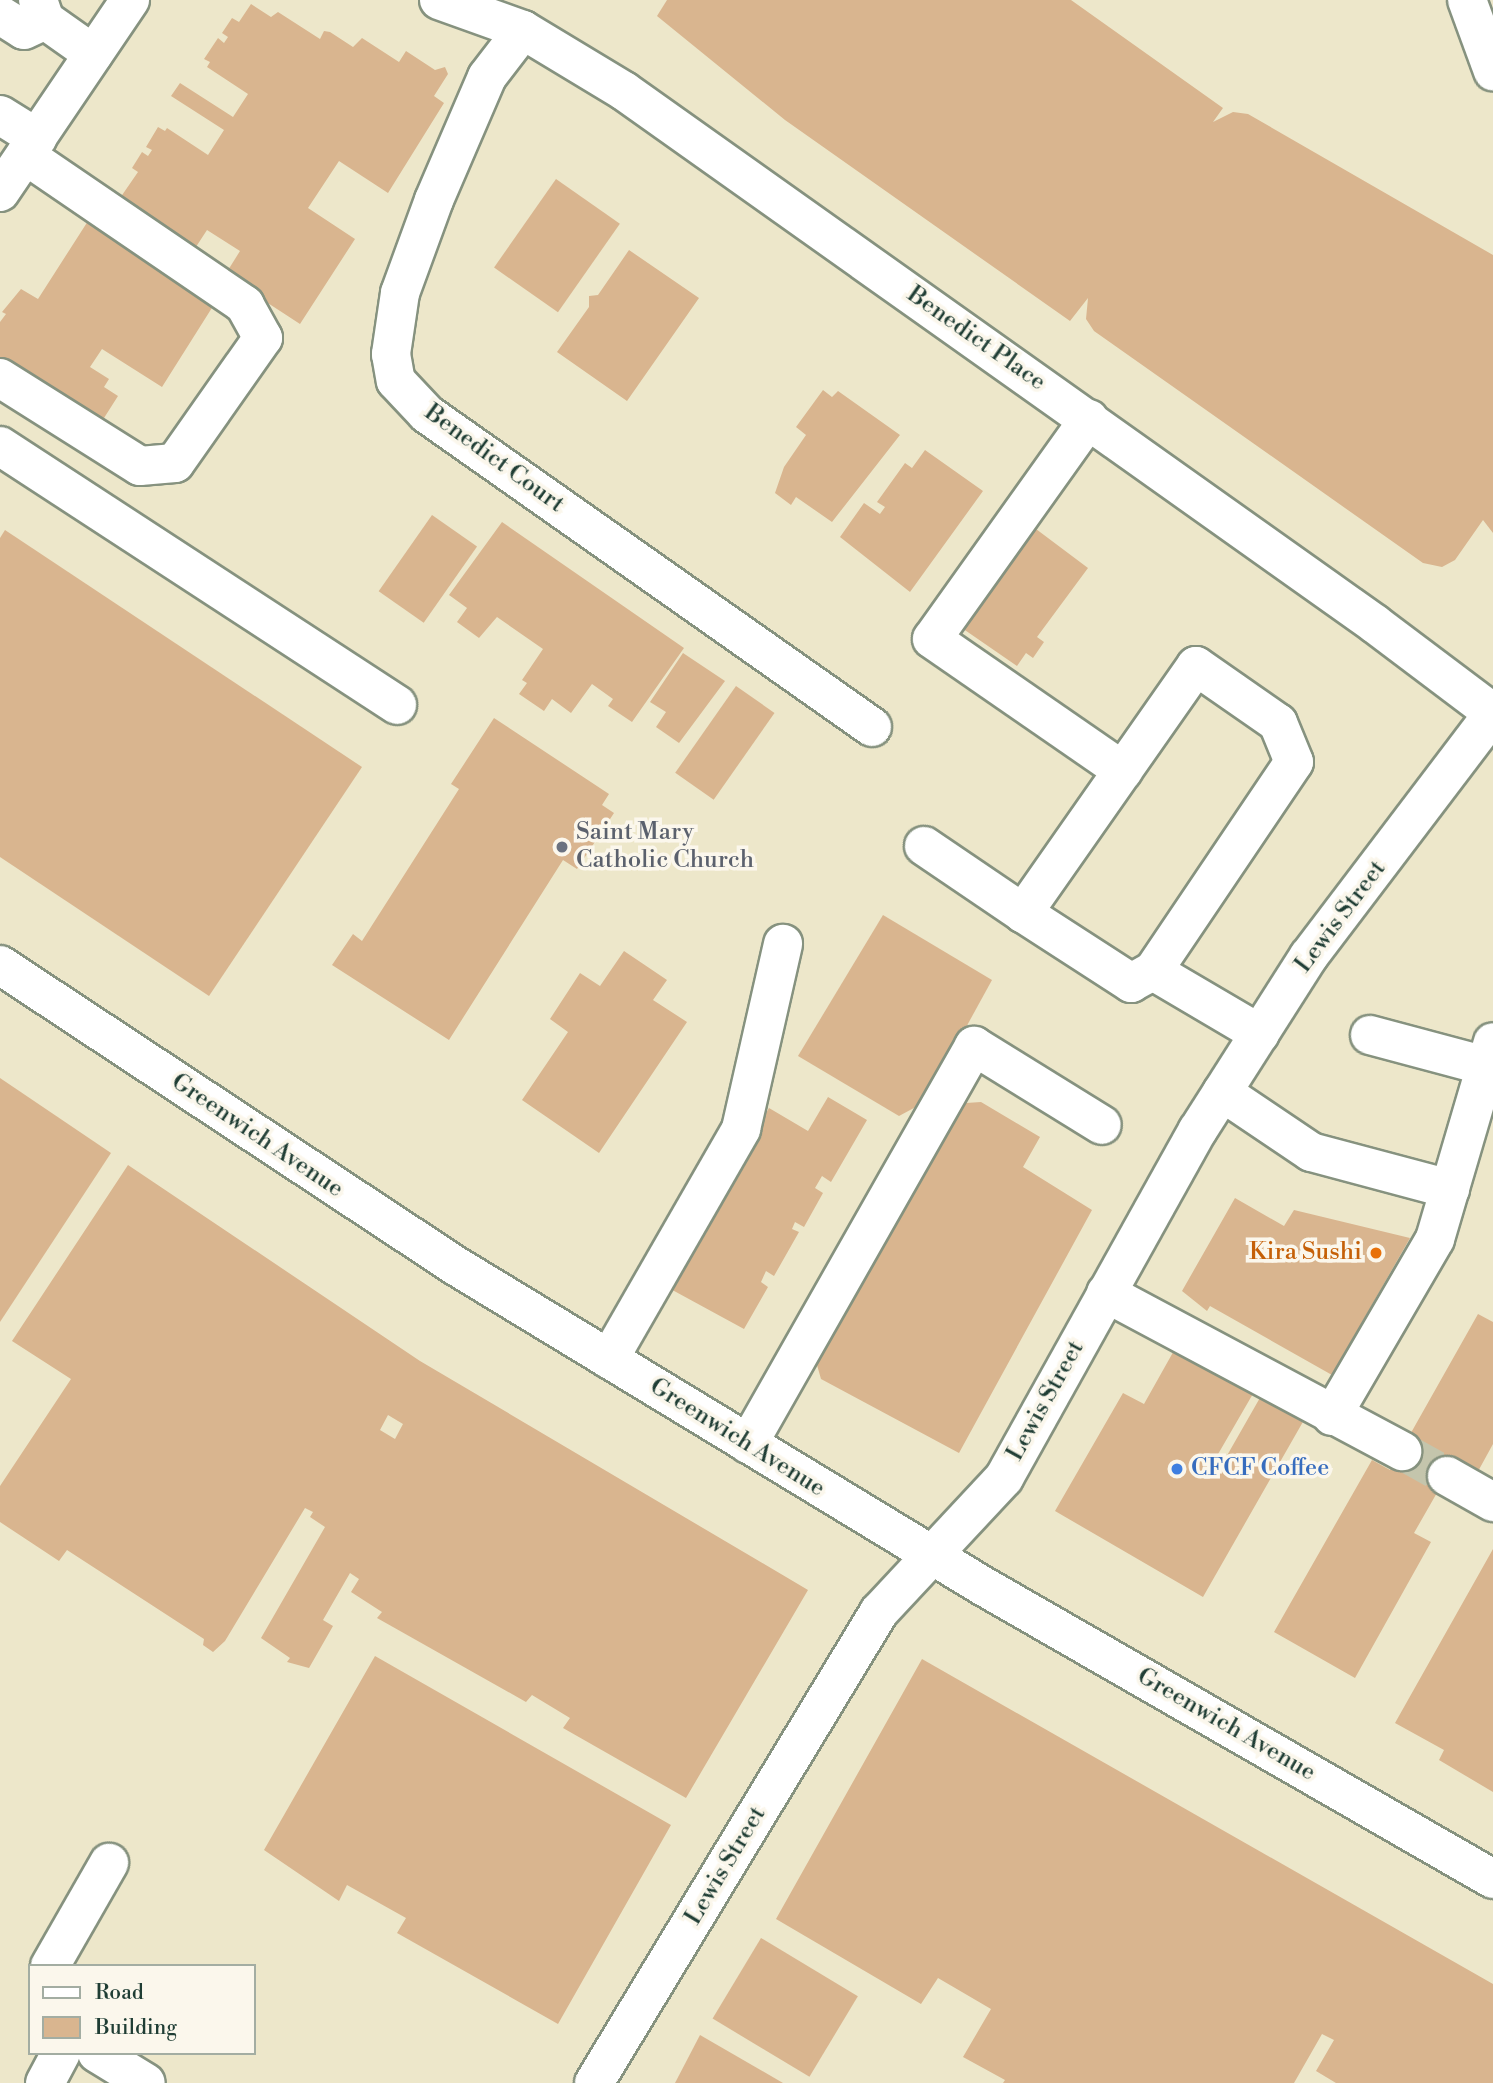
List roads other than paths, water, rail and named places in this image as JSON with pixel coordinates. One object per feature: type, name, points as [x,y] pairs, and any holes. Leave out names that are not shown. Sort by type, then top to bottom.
[{"type":"street","points":[[0,192],[130,0]]},
{"type":"street","name":"Benedict Place","points":[[439,0],[523,30],[624,91],[1089,419],[1493,713]]},
{"type":"street","points":[[1467,0],[1493,71]]},
{"type":"street","points":[[0,15],[23,30],[42,10],[93,54]]},
{"type":"street","name":"Benedict Court","points":[[523,30],[488,77],[425,223],[401,293],[391,354],[396,381],[427,414],[872,727]]},
{"type":"street","points":[[0,115],[31,146],[245,305],[263,338],[175,463],[140,466],[0,378]]},
{"type":"street","points":[[1089,419],[932,639],[1123,771]]},
{"type":"street","points":[[0,446],[397,705]]},
{"type":"street","points":[[924,846],[1023,913],[1131,983],[1153,971],[1294,762],[1278,723],[1196,666],[1023,913]]},
{"type":"street","name":"Lewis Street","points":[[594,2083],[879,1612],[1003,1478],[1222,1092],[1309,956],[1493,713]]},
{"type":"street","points":[[609,1359],[741,1129],[783,944]]},
{"type":"street","name":"Greenwich Avenue","points":[[0,965],[387,1222],[609,1359],[932,1555],[1493,1879]]},
{"type":"street","points":[[1153,971],[1260,1034]]},
{"type":"street","points":[[1332,1416],[1435,1239],[1490,1054],[1370,1035]]},
{"type":"street","points":[[748,1444],[974,1046],[1102,1125]]},
{"type":"street","points":[[1222,1092],[1311,1152],[1450,1189]]},
{"type":"street","points":[[1106,1293],[1402,1451]]},
{"type":"street","points":[[1447,1476],[1493,1502]]},
{"type":"street","points":[[51,1964],[109,1863]]},
{"type":"street","points":[[45,2083],[60,2055]]},
{"type":"street","points":[[100,2055],[146,2083]]},
{"type":"tunnel","points":[[1402,1451],[1447,1476]]},
{"type":"place","name":"Saint Mary Catholic Church","points":[[562,847]]},
{"type":"place","name":"Kira Sushi","points":[[1376,1253]]},
{"type":"place","name":"CFCF Coffee","points":[[1177,1469]]}]
